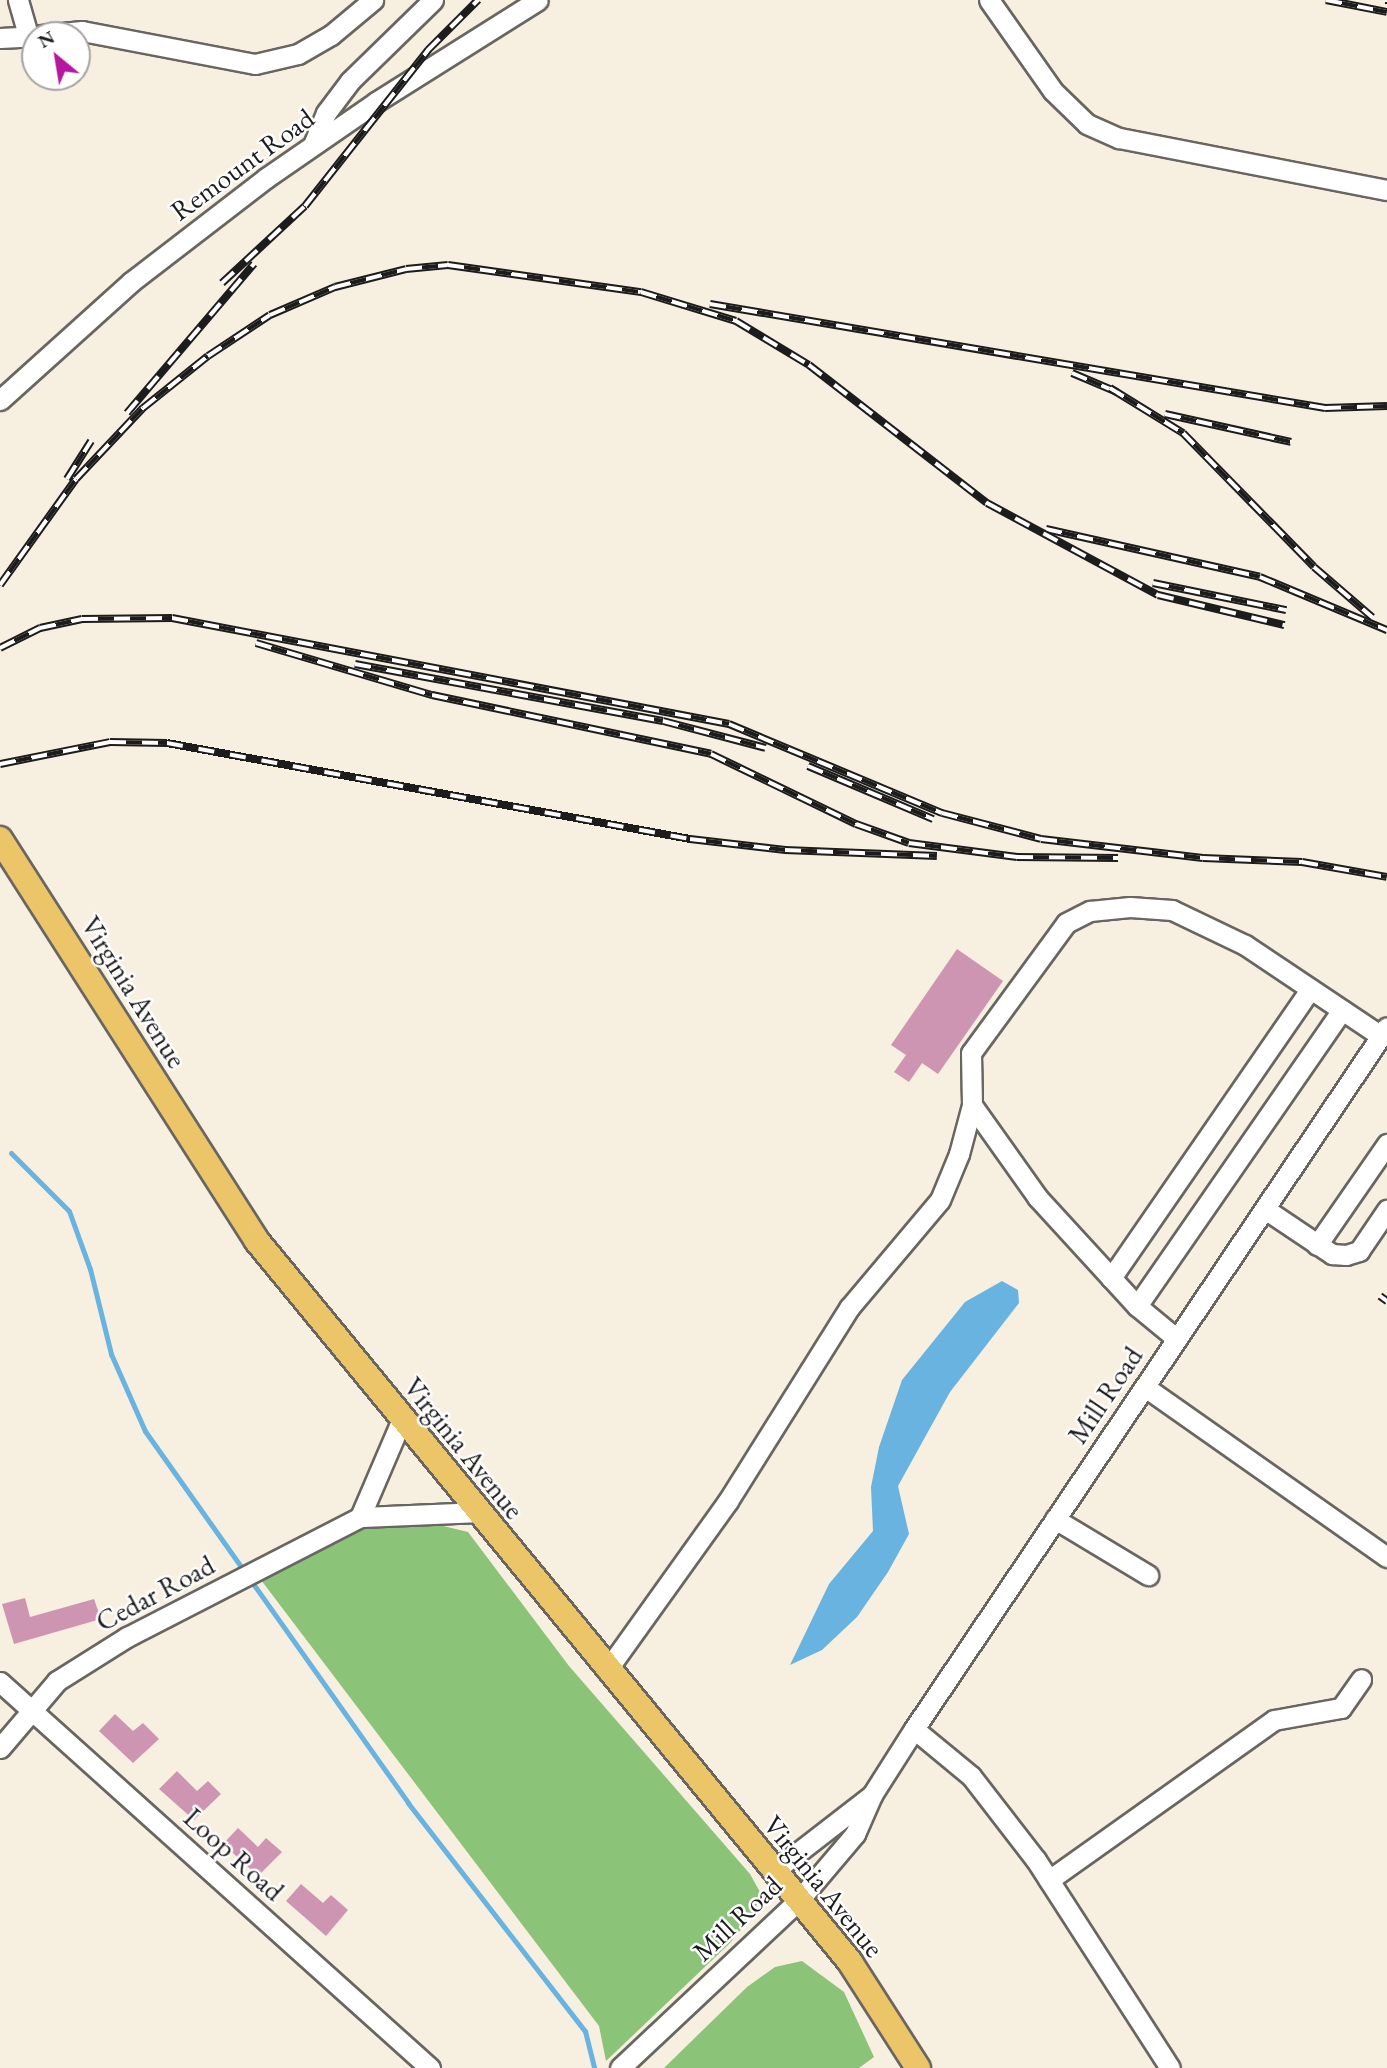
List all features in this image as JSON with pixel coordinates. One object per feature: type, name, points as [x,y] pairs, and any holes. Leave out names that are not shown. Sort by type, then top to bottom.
[{"type":"main road","name":"Virginia Avenue","points":[[0,839],[257,1241],[477,1512],[850,1962],[918,2068]]},
{"type":"street","points":[[18,0],[28,21]]},
{"type":"street","points":[[91,33],[255,64],[298,54],[331,35],[373,0]]},
{"type":"street","points":[[312,146],[326,113],[350,81],[433,0]]},
{"type":"street","name":"Remount Road","points":[[0,400],[131,282],[312,146],[538,0]]},
{"type":"street","points":[[989,0],[1053,91],[1087,124],[1119,138],[1387,190]]},
{"type":"street","points":[[0,38],[21,37]]},
{"type":"street","points":[[607,1670],[728,1501],[849,1308],[940,1200],[959,1154],[972,1105],[971,1053],[1066,923],[1090,911],[1172,910],[1245,945],[1342,1010],[1384,1032]]},
{"type":"street","points":[[1111,1278],[1310,989]]},
{"type":"street","points":[[1137,1306],[1342,1010]]},
{"type":"street","name":"Mill Road","points":[[620,2068],[799,1900],[855,1834],[872,1795],[914,1728],[1384,1032]]},
{"type":"street","points":[[972,1105],[1038,1198],[1137,1306],[1177,1339]]},
{"type":"street","points":[[1317,1245],[1387,1144]]},
{"type":"street","points":[[1265,1209],[1332,1254],[1359,1251],[1387,1210]]},
{"type":"street","points":[[1145,1387],[1387,1557]]},
{"type":"street","points":[[359,1517],[402,1419]]},
{"type":"street","name":"Cedar Road","points":[[0,1748],[57,1681],[127,1637],[359,1517],[477,1512]]},
{"type":"street","points":[[1055,1520],[1148,1575]]},
{"type":"street","points":[[1049,1880],[1274,1720],[1341,1708],[1361,1679]]},
{"type":"street","name":"Loop Road","points":[[0,1682],[430,2068]]},
{"type":"street","points":[[914,1728],[971,1776],[1049,1880],[1170,2068]]},
{"type":"street","name":"Mill Road","points":[[774,1871],[872,1795]]},
{"type":"green space","points":[[435,1524],[468,1532],[569,1666],[750,1874],[760,1892],[755,1912],[730,1943],[606,2061],[599,2026],[261,1580],[361,1525]]},
{"type":"green space","points":[[802,1961],[844,1992],[874,2057],[859,2068],[664,2068],[747,1987],[775,1967]]},
{"type":"water","points":[[1002,1281],[1018,1290],[1019,1303],[950,1392],[898,1486],[909,1534],[888,1572],[857,1617],[822,1650],[790,1665],[829,1584],[873,1531],[871,1487],[879,1447],[902,1380],[965,1302]]},
{"type":"building","points":[[957,949],[1003,981],[938,1074],[922,1063],[909,1082],[894,1072],[906,1055],[891,1045]]},
{"type":"building","points":[[25,1598],[30,1617],[94,1599],[101,1619],[14,1644],[2,1604]]},
{"type":"building","points":[[115,1714],[133,1731],[143,1723],[159,1739],[133,1763],[99,1731]]},
{"type":"building","points":[[177,1771],[197,1791],[208,1781],[221,1794],[194,1820],[159,1789]]},
{"type":"building","points":[[238,1828],[258,1847],[266,1838],[282,1852],[258,1876],[223,1844]]},
{"type":"building","points":[[301,1884],[323,1903],[331,1895],[348,1910],[326,1936],[286,1901]]},
{"type":"waterway","points":[[11,1153],[69,1211],[90,1269],[111,1354],[145,1431],[408,1803],[585,2031],[594,2068]]},
{"type":"railway","points":[[222,283],[305,206],[428,50],[478,0]]},
{"type":"railway","points":[[1326,0],[1387,12]]},
{"type":"railway","points":[[127,413],[254,264]]},
{"type":"railway","points":[[0,585],[76,479],[143,408],[208,356],[270,315],[335,287],[406,269],[448,265],[641,292],[736,321],[809,365],[987,503],[1158,595],[1284,625]]},
{"type":"railway","points":[[710,304],[1325,408],[1387,406]]},
{"type":"railway","points":[[1072,373],[1117,392]]},
{"type":"railway","points":[[1110,388],[1183,433],[1314,567],[1372,617]]},
{"type":"railway","points":[[1165,414],[1291,442]]},
{"type":"railway","points":[[67,479],[91,441]]},
{"type":"railway","points":[[1046,529],[1260,577],[1387,630]]},
{"type":"railway","points":[[1153,583],[1286,610]]},
{"type":"railway","points":[[0,648],[40,628],[82,619],[172,618],[729,724],[942,813],[1041,839],[1203,858],[1302,862],[1387,877]]},
{"type":"railway","points":[[256,643],[432,695],[711,754],[856,824],[909,843],[1017,857],[1118,858]]},
{"type":"railway","points":[[355,664],[663,721],[766,748]]},
{"type":"railway","points":[[0,764],[110,742],[167,743],[690,839],[785,850],[937,856]]},
{"type":"railway","points":[[808,766],[933,819]]},
{"type":"railway","points":[[1380,1296],[1387,1301]]}]
